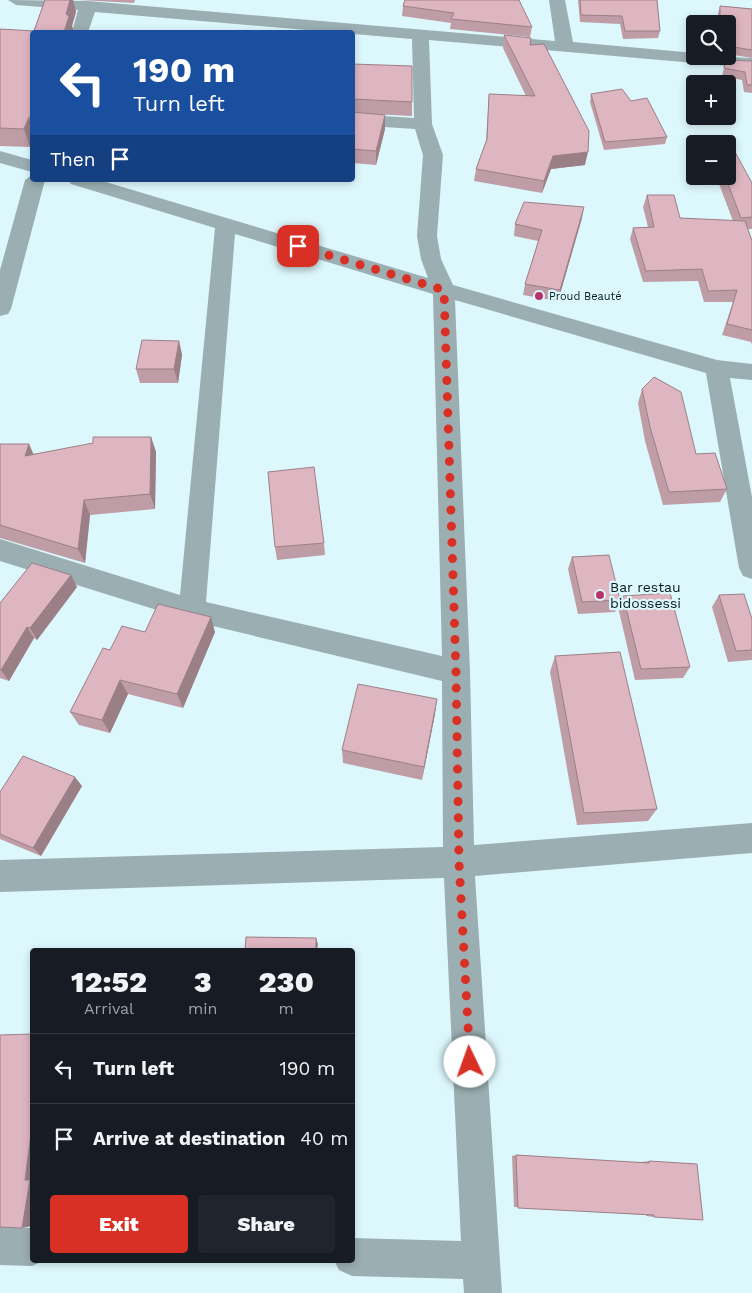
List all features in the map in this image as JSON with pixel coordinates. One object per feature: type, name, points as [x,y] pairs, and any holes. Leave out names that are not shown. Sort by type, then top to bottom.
[{"type":"street","points":[[16,0],[752,63]]},
{"type":"street","points":[[557,0],[565,47]]},
{"type":"street","points":[[81,30],[88,6]]},
{"type":"street","points":[[355,1257],[482,1277],[459,862],[456,672],[444,290],[431,259],[427,236],[433,155],[423,124],[420,34]]},
{"type":"street","points":[[355,120],[423,124]]},
{"type":"street","points":[[0,157],[30,165]]},
{"type":"street","points":[[0,309],[34,182]]},
{"type":"street","points":[[85,182],[444,290],[717,368],[752,372]]},
{"type":"street","points":[[192,610],[226,224]]},
{"type":"street","points":[[717,368],[752,568]]},
{"type":"street","points":[[0,550],[192,610],[456,672]]},
{"type":"street","points":[[0,876],[459,862],[752,838]]},
{"type":"street","points":[[0,1246],[30,1247]]},
{"type":"building","points":[[45,0],[70,0],[66,14],[69,16],[65,30],[34,30]]},
{"type":"building","points":[[405,0],[519,0],[532,27],[451,19],[454,13],[403,6]]},
{"type":"building","points":[[580,0],[657,0],[660,31],[625,31],[622,16],[581,15]]},
{"type":"building","points":[[720,6],[752,9],[752,50],[736,47],[736,15],[720,15]]},
{"type":"building","points":[[0,29],[30,31],[30,117],[24,129],[0,128]]},
{"type":"building","points":[[504,35],[531,38],[530,45],[544,44],[589,131],[588,152],[553,156],[544,181],[476,169],[487,139],[489,94],[535,96]]},
{"type":"building","points":[[736,60],[752,61],[752,85],[747,85],[745,72],[724,68],[725,65],[736,65]]},
{"type":"building","points":[[355,64],[412,66],[412,102],[355,99]]},
{"type":"building","points":[[622,89],[631,101],[647,98],[667,137],[605,142],[591,94]]},
{"type":"building","points":[[355,112],[385,115],[376,151],[355,149]]},
{"type":"building","points":[[736,154],[752,183],[752,217],[741,218],[728,185],[736,185]]},
{"type":"building","points":[[647,195],[674,195],[680,218],[745,221],[752,241],[752,330],[727,324],[737,290],[708,291],[702,269],[646,271],[633,228],[654,227]]},
{"type":"building","points":[[524,202],[584,207],[560,290],[525,284],[542,230],[515,224]]},
{"type":"building","points":[[142,340],[179,341],[174,369],[136,369]]},
{"type":"building","points":[[654,377],[681,392],[696,454],[715,453],[727,489],[669,492],[650,427],[642,389]]},
{"type":"building","points":[[93,437],[151,437],[150,494],[84,500],[78,549],[0,525],[0,444],[29,444],[25,456],[93,443]]},
{"type":"building","points":[[314,467],[324,543],[275,547],[268,472]]},
{"type":"building","points":[[609,555],[620,600],[582,602],[572,557]]},
{"type":"building","points":[[32,563],[71,575],[30,628],[27,627],[0,670],[0,603]]},
{"type":"building","points":[[670,593],[690,667],[641,669],[623,596]]},
{"type":"building","points":[[744,594],[752,619],[752,650],[736,651],[719,595]]},
{"type":"building","points":[[158,604],[211,617],[177,694],[120,680],[102,720],[70,712],[103,648],[110,650],[122,626],[145,632]]},
{"type":"building","points":[[620,652],[657,809],[584,813],[555,656]]},
{"type":"building","points":[[358,684],[437,699],[424,767],[342,750]]},
{"type":"building","points":[[23,756],[75,777],[33,848],[0,834],[0,792]]},
{"type":"building","points":[[246,937],[316,938],[316,948],[245,948]]},
{"type":"building","points":[[30,1034],[30,1141],[25,1180],[30,1180],[22,1228],[0,1227],[0,1035]]},
{"type":"building","points":[[516,1155],[697,1164],[703,1220],[654,1217],[654,1215],[518,1208]]},
{"type":"place","name":"Proud Beauté","points":[[539,296]]},
{"type":"place","name":"Bar restau bidossessi","points":[[600,595]]},
{"type":"route","points":[[298,246],[444,290],[456,672],[459,862],[470,1062]]}]
